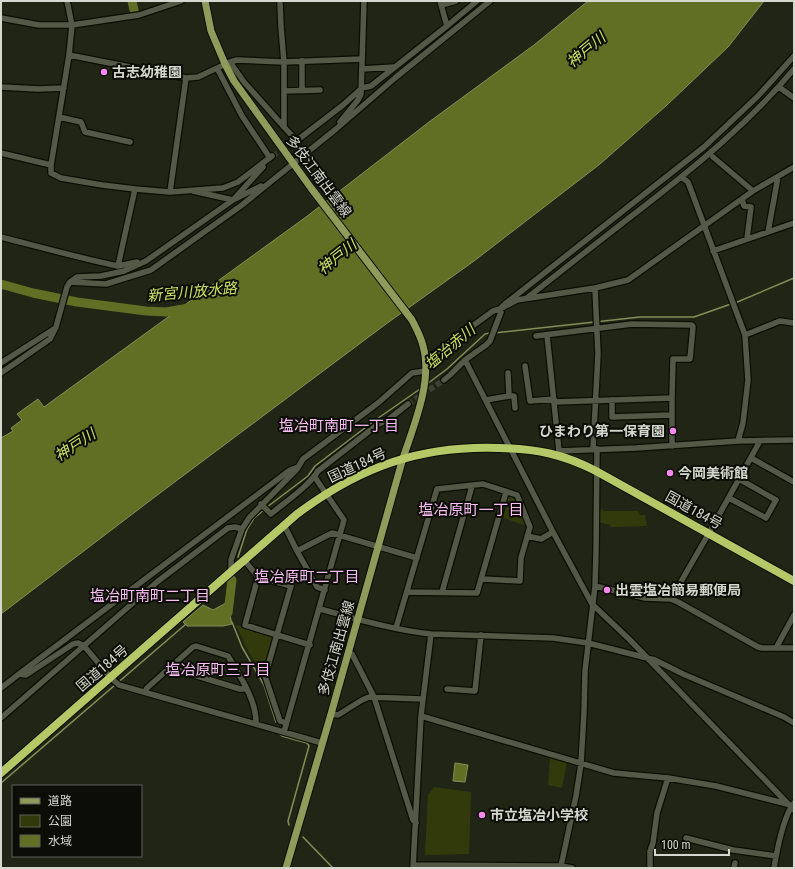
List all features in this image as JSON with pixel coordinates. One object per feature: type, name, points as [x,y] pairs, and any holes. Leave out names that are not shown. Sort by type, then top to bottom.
[{"type":"highway","name":"国道184号","points":[[1,774],[297,514],[326,493],[360,475],[403,458],[449,448],[473,447],[511,448],[558,453],[596,471],[794,581]]},
{"type":"main road","name":"多伎江南出雲線","points":[[205,1],[211,31],[234,81],[298,170],[412,320],[424,347],[425,357],[423,390],[417,416],[403,458],[286,868]]},
{"type":"street","points":[[67,1],[72,25],[69,55],[51,165],[51,173],[61,178],[102,185],[170,192],[223,188],[238,182],[270,158]]},
{"type":"street","points":[[1,18],[39,25],[72,25],[139,15],[181,1]]},
{"type":"street","points":[[280,1],[284,62],[284,127]]},
{"type":"street","points":[[336,129],[358,100],[362,88],[364,1]]},
{"type":"street","points":[[447,26],[441,3],[456,1]]},
{"type":"street","points":[[291,145],[343,105],[362,88],[371,86],[395,68],[477,1]]},
{"type":"street","points":[[70,282],[106,284],[151,270],[242,205],[490,1]]},
{"type":"street","points":[[69,55],[186,78],[198,77],[227,63],[237,60],[284,62],[362,59]]},
{"type":"street","points":[[500,309],[704,146],[758,96],[794,56]]},
{"type":"street","points":[[302,61],[302,91]]},
{"type":"street","points":[[227,63],[297,141]]},
{"type":"street","points":[[217,68],[242,116],[270,158],[272,156],[233,200]]},
{"type":"street","points":[[362,70],[395,68]]},
{"type":"street","points":[[527,298],[681,177],[746,121],[794,69]]},
{"type":"street","points":[[170,192],[186,78]]},
{"type":"street","points":[[1,87],[38,89],[64,88]]},
{"type":"street","points":[[779,87],[794,98]]},
{"type":"street","points":[[284,91],[320,90]]},
{"type":"street","points":[[59,117],[81,122],[85,132],[130,142]]},
{"type":"street","points":[[1,153],[51,165]]},
{"type":"street","points":[[713,157],[752,191]]},
{"type":"street","points":[[425,357],[433,355],[493,311],[518,300],[596,288],[628,280],[752,191],[794,168]]},
{"type":"street","points":[[681,177],[688,182],[745,335],[748,380],[743,423],[738,441]]},
{"type":"street","points":[[768,232],[778,177]]},
{"type":"street","points":[[1,373],[50,339],[56,327],[67,286],[77,277],[101,276],[124,271],[146,261],[233,200],[270,182]]},
{"type":"street","points":[[118,266],[135,189]]},
{"type":"street","points":[[187,190],[233,200]]},
{"type":"street","points":[[742,199],[744,206],[751,207],[747,239]]},
{"type":"street","points":[[713,251],[794,223]]},
{"type":"street","points":[[1,237],[84,259],[118,266],[139,261],[146,261]]},
{"type":"street","points":[[561,866],[582,764],[584,671],[595,586],[595,449],[598,354],[596,288]]},
{"type":"street","points":[[444,380],[465,360],[490,341],[501,312],[500,309]]},
{"type":"street","points":[[745,335],[780,321],[794,323]]},
{"type":"street","points":[[536,336],[632,324],[692,325],[690,359],[673,359],[672,446]]},
{"type":"street","points":[[1,363],[56,327]]},
{"type":"street","points":[[547,335],[558,453],[595,449],[672,446],[738,441],[794,440]]},
{"type":"street","points":[[465,360],[592,604],[792,806]]},
{"type":"street","points":[[525,366],[530,401],[672,398]]},
{"type":"street","points":[[231,572],[231,560],[242,529],[249,518],[265,508],[303,459],[378,403],[412,373],[425,371]]},
{"type":"street","points":[[508,373],[508,396]]},
{"type":"street","points":[[486,400],[514,396],[515,408]]},
{"type":"street","points":[[612,400],[612,417],[672,415]]},
{"type":"street","points":[[265,508],[271,514],[318,471],[408,404]]},
{"type":"street","points":[[671,599],[710,533],[760,441]]},
{"type":"street","points":[[751,458],[794,482]]},
{"type":"street","points":[[1,688],[290,470],[298,467]]},
{"type":"street","points":[[284,732],[310,645],[344,520],[314,476]]},
{"type":"street","points":[[729,498],[766,518],[776,500],[739,479]]},
{"type":"street","points":[[396,628],[437,489],[483,484],[516,495],[530,527],[521,558],[520,582],[482,579]]},
{"type":"street","points":[[442,592],[472,486]]},
{"type":"street","points":[[407,592],[477,593],[506,492]]},
{"type":"street","points":[[284,525],[317,587],[325,590]]},
{"type":"street","points":[[1,718],[157,582],[228,528],[234,527],[242,529]]},
{"type":"street","points":[[528,536],[541,539],[554,532]]},
{"type":"street","points":[[297,551],[332,533],[417,558]]},
{"type":"street","points":[[245,561],[258,577],[291,586],[265,676],[280,721],[286,723]]},
{"type":"street","points":[[258,577],[245,625],[310,645]]},
{"type":"street","points":[[595,586],[645,598],[671,599],[758,646],[794,648]]},
{"type":"street","points":[[320,609],[357,620],[413,632],[431,634],[553,638],[588,643],[654,660],[784,717],[794,723]]},
{"type":"street","points":[[776,648],[794,615]]},
{"type":"street","points":[[431,634],[422,699],[414,867],[561,866],[572,868]]},
{"type":"street","points":[[447,689],[476,691],[480,635]]},
{"type":"street","points":[[19,674],[26,674],[73,644],[78,643],[84,646],[111,678],[119,685],[322,743]]},
{"type":"street","points":[[146,692],[147,688],[196,646],[228,656],[247,690],[256,718],[256,724]]},
{"type":"street","points":[[352,654],[374,697],[413,820],[416,823]]},
{"type":"street","points":[[171,667],[247,690]]},
{"type":"street","points":[[331,714],[338,715],[369,697],[422,699]]},
{"type":"street","points":[[421,716],[614,773],[668,778],[716,786],[792,806]]},
{"type":"street","points":[[650,868],[650,851],[653,843],[657,813],[668,778]]},
{"type":"street","points":[[774,868],[786,815],[792,806]]},
{"type":"street","points":[[686,838],[732,850],[776,856]]},
{"type":"green space","points":[[509,495],[516,497],[527,526],[501,517],[507,496]]},
{"type":"green space","points":[[602,509],[604,511],[638,511],[640,515],[645,515],[647,526],[611,527],[610,525],[599,522],[597,510]]},
{"type":"green space","points":[[236,625],[273,636],[274,638],[263,677],[247,649]]},
{"type":"green space","points":[[550,757],[567,762],[562,788],[548,785]]},
{"type":"green space","points":[[434,787],[471,792],[469,854],[425,855],[428,795]]},
{"type":"water","name":"神戸川","points":[[588,1],[764,1],[728,47],[667,105],[600,164],[474,261],[386,324],[1,614],[1,438],[13,431],[11,428],[22,420],[17,414],[38,399],[44,407],[306,217],[429,122],[534,45]]},
{"type":"water","points":[[226,603],[231,603],[230,615],[232,624],[223,626],[187,626],[183,622],[203,605],[213,610]]},
{"type":"water","points":[[455,763],[468,765],[465,782],[453,781]]},
{"type":"waterway","points":[[132,1],[134,10]]},
{"type":"waterway","name":"塩冶赤川","points":[[735,303],[794,278]]},
{"type":"waterway","name":"新宮川放水路","points":[[1,284],[33,293],[77,302],[146,311],[166,312],[189,308]]},
{"type":"waterway","name":"塩冶赤川","points":[[494,333],[640,317],[694,317],[731,304]]},
{"type":"waterway","name":"塩冶赤川","points":[[427,384],[447,369],[485,334],[490,333]]},
{"type":"waterway","name":"塩冶赤川","points":[[267,507],[308,476],[315,466],[374,421],[420,389]]},
{"type":"waterway","name":"塩冶赤川","points":[[238,557],[247,529],[254,518],[264,510]]},
{"type":"waterway","name":"塩冶赤川","points":[[228,613],[232,580]]},
{"type":"waterway","points":[[232,622],[242,647],[264,685],[276,722]]},
{"type":"waterway","points":[[1,783],[186,624]]},
{"type":"waterway","points":[[278,733],[282,736],[307,743],[309,746],[288,821],[289,825]]},
{"type":"waterway","points":[[303,837],[333,868]]},
{"type":"tunnel","points":[[272,156],[291,145]]},
{"type":"tunnel","points":[[408,404],[444,380]]},
{"type":"place","name":"古志幼稚園","points":[[104,72]]},
{"type":"place","name":"ひまわり第一保育園","points":[[673,431]]},
{"type":"place","name":"今岡美術館","points":[[670,473]]},
{"type":"place","name":"出雲塩冶簡易郵便局","points":[[607,590]]},
{"type":"place","name":"市立塩冶小学校","points":[[482,815]]},
{"type":"district","name":"塩冶町南町一丁目","points":[[339,426]]},
{"type":"district","name":"塩冶原町一丁目","points":[[471,510]]},
{"type":"district","name":"塩冶原町二丁目","points":[[307,577]]},
{"type":"district","name":"塩冶町南町二丁目","points":[[150,596]]},
{"type":"district","name":"塩冶原町三丁目","points":[[218,670]]}]
